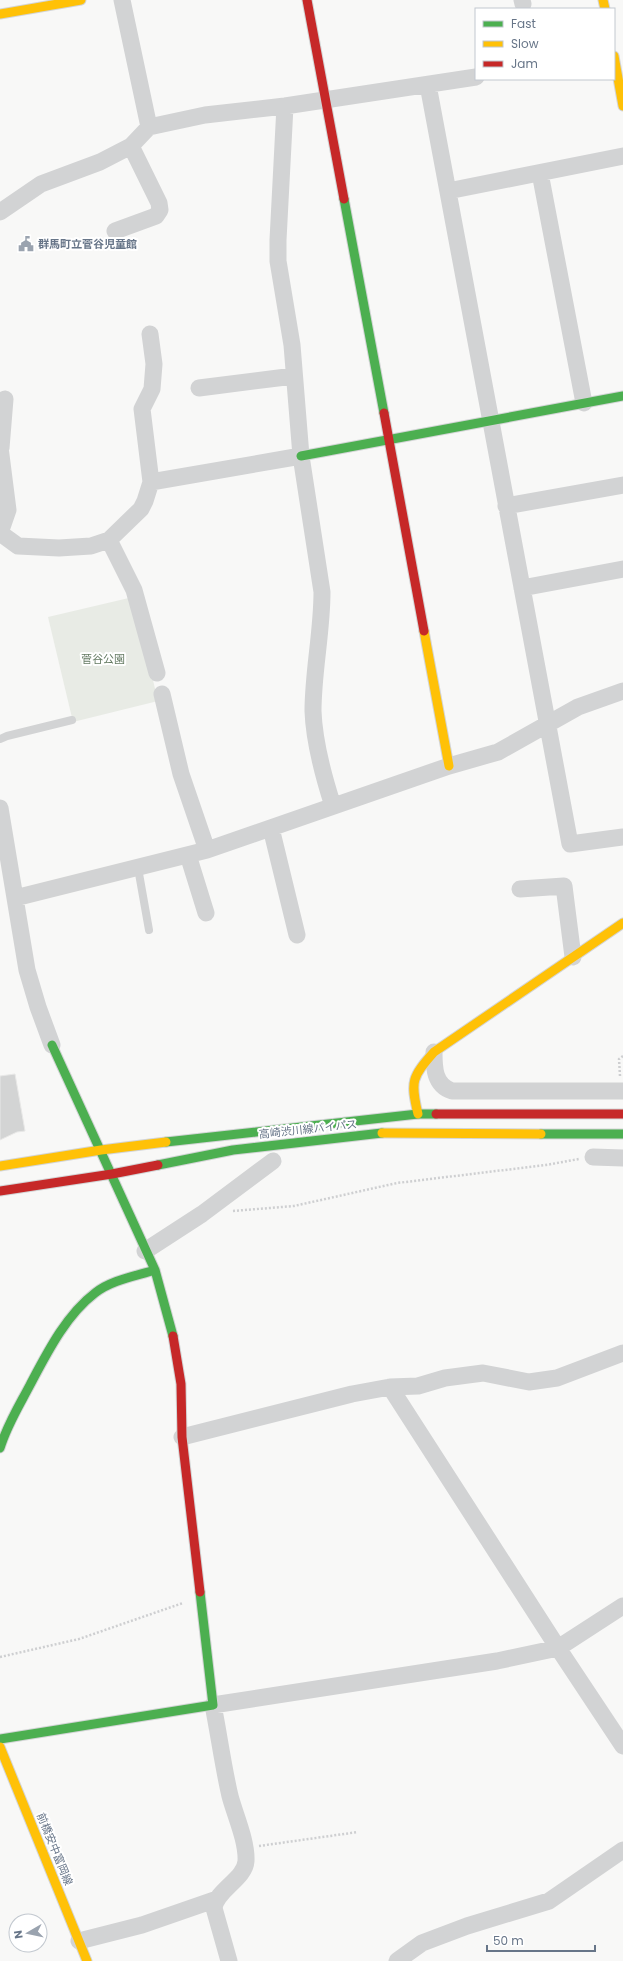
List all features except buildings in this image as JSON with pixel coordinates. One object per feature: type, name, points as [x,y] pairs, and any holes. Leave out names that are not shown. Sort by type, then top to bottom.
[{"type":"street","points":[[0,14],[81,0]]},
{"type":"street","points":[[122,0],[149,127]]},
{"type":"street","points":[[307,0],[324,100],[389,439],[449,766]]},
{"type":"street","points":[[615,62],[623,106]]},
{"type":"street","points":[[0,212],[41,184],[100,162],[131,146],[149,127],[205,115],[285,106],[475,77]]},
{"type":"street","points":[[428,85],[570,844],[623,837]]},
{"type":"street","points":[[285,106],[278,261],[292,345],[301,456],[322,592],[322,611],[313,711],[316,735],[333,806]]},
{"type":"street","points":[[115,231],[156,216],[160,210],[159,203],[131,146]]},
{"type":"street","points":[[448,191],[623,156]]},
{"type":"street","points":[[540,173],[584,403]]},
{"type":"street","points":[[5,399],[0,447],[8,510],[0,533],[18,546],[59,548],[78,547],[91,546],[109,540],[141,509],[145,501],[150,482],[142,409],[152,388],[154,364],[150,334]]},
{"type":"street","points":[[199,388],[294,376]]},
{"type":"street","points":[[150,482],[301,456],[623,396]]},
{"type":"street","points":[[506,506],[623,484]]},
{"type":"street","points":[[109,540],[134,590],[157,672]]},
{"type":"street","points":[[522,588],[623,569]]},
{"type":"street","points":[[15,898],[207,850],[333,806],[344,804],[449,766],[498,752],[578,707],[623,691]]},
{"type":"street","points":[[162,694],[181,774],[207,850]]},
{"type":"street","points":[[0,808],[27,970],[38,1008],[52,1045],[155,1270],[176,1348],[181,1384],[182,1437],[213,1705],[230,1795],[244,1848],[246,1862],[242,1871],[217,1899],[214,1908],[228,1961]]},
{"type":"street","points":[[271,828],[297,935]]},
{"type":"street","points":[[188,855],[206,913]]},
{"type":"street","points":[[520,889],[564,886],[573,957]]},
{"type":"street","points":[[418,1114],[412,1089],[415,1073],[434,1052],[623,923]]},
{"type":"street","points":[[434,1052],[435,1072],[442,1086],[452,1091],[622,1091]]},
{"type":"street","name":"高崎渋川線バイパス","points":[[0,1166],[101,1150],[231,1134],[418,1114],[623,1114]]},
{"type":"street","name":"高崎渋川線バイパス","points":[[0,1191],[112,1174],[233,1150],[385,1133],[623,1134]]},
{"type":"street","points":[[593,1157],[623,1158]]},
{"type":"street","points":[[145,1251],[202,1214],[273,1161]]},
{"type":"street","points":[[0,1448],[6,1429],[47,1354],[58,1335],[78,1311],[94,1293],[107,1286],[155,1270]]},
{"type":"street","points":[[182,1437],[336,1398],[390,1387],[418,1386],[445,1378],[483,1373],[529,1382],[557,1378],[623,1353]]},
{"type":"street","points":[[390,1387],[623,1746]]},
{"type":"street","points":[[0,1739],[497,1661],[558,1648],[623,1606]]},
{"type":"street","name":"前橋安中富岡線","points":[[0,1747],[87,1961]]},
{"type":"street","points":[[396,1961],[422,1943],[467,1926],[549,1900],[623,1850]]},
{"type":"street","points":[[79,1941],[142,1925],[217,1899]]},
{"type":"lane","points":[[0,740],[6,736],[72,720]]},
{"type":"lane","points":[[138,868],[149,930]]},
{"type":"path","points":[[622,1091],[619,1059],[623,1056]]},
{"type":"path","points":[[202,1214],[294,1206],[397,1183],[546,1165],[593,1157]]},
{"type":"path","points":[[0,1657],[80,1639],[200,1597]]},
{"type":"path","points":[[244,1848],[358,1832]]},
{"type":"green space","name":"菅谷公園","points":[[133,597],[158,701],[73,722],[48,617]]},
{"type":"traffic: fast","points":[[344,199],[384,413]]},
{"type":"traffic: fast","points":[[301,456],[623,396]]},
{"type":"traffic: fast","points":[[52,1045],[155,1270],[173,1336]]},
{"type":"traffic: fast","points":[[166,1142],[418,1114],[436,1114]]},
{"type":"traffic: fast","points":[[158,1165],[233,1150],[382,1133]]},
{"type":"traffic: fast","points":[[541,1134],[623,1134]]},
{"type":"traffic: fast","points":[[0,1448],[10,1423],[43,1360],[58,1335],[75,1312],[95,1293],[108,1285],[155,1270]]},
{"type":"traffic: fast","points":[[0,1739],[213,1705],[200,1592]]},
{"type":"traffic: slow","points":[[0,14],[81,0]]},
{"type":"traffic: slow","points":[[603,0],[605,8]]},
{"type":"traffic: slow","points":[[615,62],[623,106]]},
{"type":"traffic: slow","points":[[424,631],[449,766]]},
{"type":"traffic: slow","points":[[418,1114],[414,1094],[415,1080],[421,1068],[434,1052],[623,923]]},
{"type":"traffic: slow","points":[[382,1133],[541,1134]]},
{"type":"traffic: slow","points":[[0,1166],[101,1150],[166,1142]]},
{"type":"traffic: slow","points":[[0,1747],[87,1961]]},
{"type":"traffic: jam","points":[[307,0],[344,199]]},
{"type":"traffic: jam","points":[[384,413],[424,631]]},
{"type":"traffic: jam","points":[[436,1114],[623,1114]]},
{"type":"traffic: jam","points":[[0,1191],[112,1174],[158,1165]]},
{"type":"traffic: jam","points":[[173,1336],[181,1384],[182,1437],[200,1592]]},
{"type":"place","name":"群馬町立菅谷児童館","points":[[26,244]]}]
